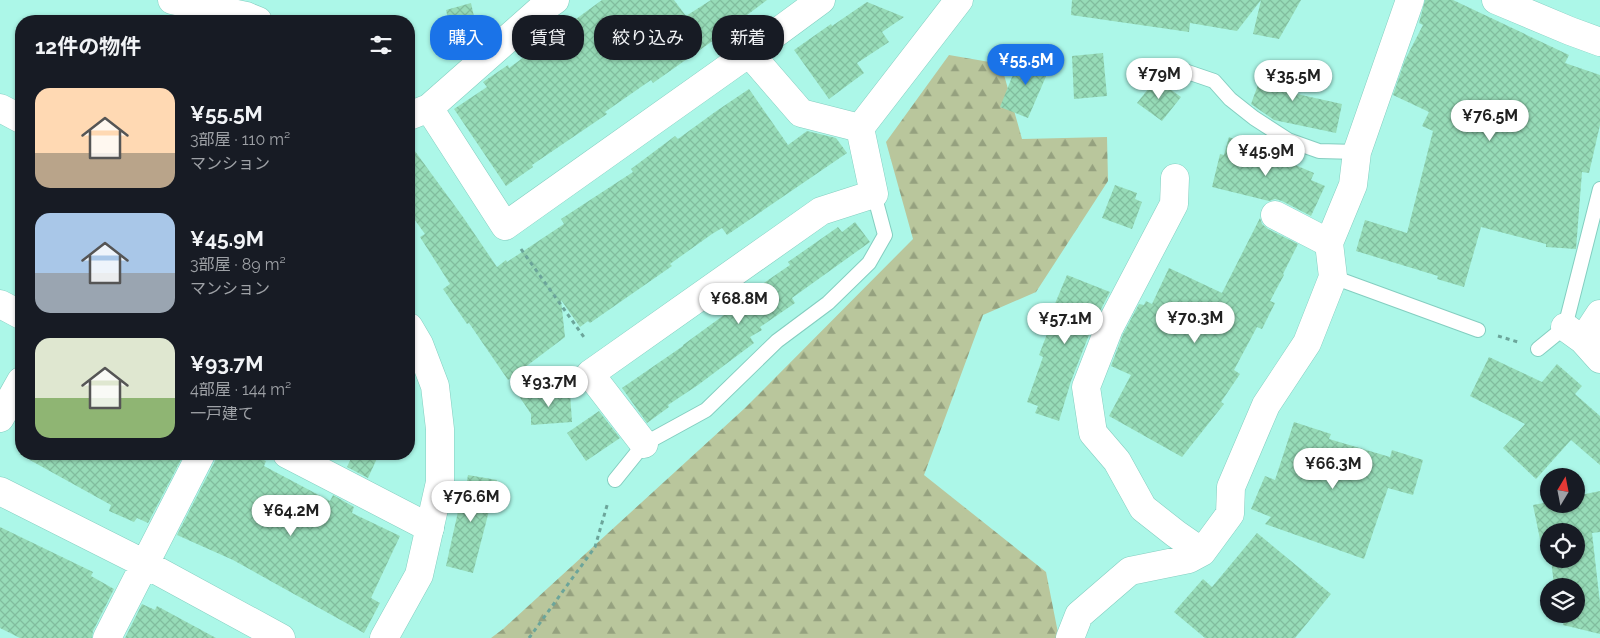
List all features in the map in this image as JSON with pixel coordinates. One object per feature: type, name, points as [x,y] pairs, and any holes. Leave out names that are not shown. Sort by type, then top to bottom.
[{"type":"street","points":[[172,0],[241,15]]},
{"type":"street","points":[[784,27],[821,0]]},
{"type":"street","points":[[644,444],[590,374],[821,212],[874,194],[860,128],[959,0]]},
{"type":"street","points":[[1070,638],[1079,615],[1130,571],[1189,559],[1202,552],[1230,514],[1231,487],[1266,405],[1307,343],[1333,276],[1329,243],[1353,185],[1357,152],[1410,0]]},
{"type":"street","points":[[1496,0],[1600,42]]},
{"type":"street","points":[[543,4],[419,112],[505,226],[739,60]]},
{"type":"street","points":[[755,60],[801,113],[860,128]]},
{"type":"street","points":[[0,108],[15,116]]},
{"type":"street","points":[[1175,178],[1174,204],[1109,328],[1086,387],[1093,433],[1117,461],[1143,508],[1202,552]]},
{"type":"street","points":[[1275,215],[1329,243]]},
{"type":"street","points":[[0,304],[15,312]]},
{"type":"street","points":[[1583,342],[1600,314]]},
{"type":"street","points":[[384,638],[419,575],[440,482],[439,421],[435,386],[415,337]]},
{"type":"street","points":[[0,418],[15,392]]},
{"type":"street","points":[[107,638],[198,460]]},
{"type":"street","points":[[299,460],[430,528]]},
{"type":"street","points":[[0,491],[145,564],[281,638]]},
{"type":"lane","points":[[1170,66],[1214,81],[1230,99],[1288,140],[1319,151],[1357,152]]},
{"type":"lane","points":[[1538,348],[1583,342],[1600,189]]},
{"type":"lane","points":[[615,480],[644,444],[706,410],[777,341],[828,303],[869,263],[885,235],[874,194]]},
{"type":"lane","points":[[1333,276],[1478,330]]},
{"type":"path","points":[[505,226],[598,357],[590,374]]},
{"type":"path","points":[[1478,330],[1538,348]]},
{"type":"path","points":[[529,638],[595,547],[615,480]]},
{"type":"green space","points":[[949,55],[1001,64],[1022,139],[1107,137],[1108,181],[1036,292],[983,315],[924,475],[1046,572],[1059,638],[491,638],[745,408],[913,239],[886,142]]},
{"type":"building","points":[[602,0],[674,0],[685,15],[594,15],[594,60],[686,60],[653,83],[651,80],[605,112],[607,114],[532,165],[533,167],[506,186],[454,109],[487,87],[483,82],[508,65],[509,68],[520,60],[584,60],[584,15],[581,15]]},
{"type":"building","points":[[711,0],[767,0],[747,15],[712,15],[712,41],[702,48],[702,15],[688,15]]},
{"type":"building","points":[[1072,0],[1261,0],[1237,31],[1190,23],[1189,32],[1071,15]]},
{"type":"building","points":[[1261,0],[1301,0],[1279,39],[1253,34]]},
{"type":"building","points":[[1425,0],[1453,0],[1569,55],[1565,63],[1600,75],[1600,125],[1589,173],[1582,172],[1576,249],[1546,247],[1546,244],[1481,227],[1464,287],[1437,279],[1438,276],[1356,251],[1365,220],[1407,233],[1433,131],[1422,126],[1429,112],[1393,95],[1405,60],[1423,25],[1419,23]]},
{"type":"building","points":[[867,2],[904,17],[882,32],[889,42],[857,63],[864,73],[829,99],[794,50]]},
{"type":"building","points":[[471,3],[474,15],[447,15],[446,10]]},
{"type":"building","points":[[1103,53],[1107,96],[1074,99],[1072,56]]},
{"type":"building","points":[[1054,58],[1028,118],[1000,107],[1018,62]]},
{"type":"building","points":[[1266,63],[1303,77],[1297,94],[1342,104],[1336,133],[1274,120],[1251,104]]},
{"type":"building","points":[[1156,79],[1181,97],[1162,121],[1137,103]]},
{"type":"building","points":[[749,89],[788,145],[807,131],[836,138],[847,153],[727,235],[722,228],[712,234],[670,264],[672,266],[590,323],[588,321],[580,327],[561,300],[565,337],[508,380],[443,289],[450,284],[420,237],[425,234],[415,220],[415,151],[497,267],[564,224],[561,219],[633,172],[631,169],[675,136],[678,139]]},
{"type":"building","points":[[1229,137],[1314,173],[1311,180],[1325,186],[1311,216],[1282,201],[1275,199],[1269,201],[1212,187],[1220,154],[1224,155]]},
{"type":"building","points":[[1115,185],[1137,193],[1135,199],[1142,202],[1132,229],[1102,218]]},
{"type":"building","points":[[1260,218],[1262,224],[1268,229],[1298,244],[1270,301],[1275,303],[1262,329],[1257,327],[1234,370],[1240,374],[1221,402],[1224,404],[1182,457],[1109,416],[1131,375],[1111,366],[1123,334],[1139,304],[1144,305],[1146,301],[1152,304],[1169,268],[1222,293]]},
{"type":"building","points":[[855,222],[870,242],[792,298],[795,303],[760,327],[762,330],[750,337],[754,343],[668,405],[669,407],[647,423],[622,388],[750,296],[748,294],[790,265],[788,262],[838,227],[842,232]]},
{"type":"building","points":[[1067,275],[1110,292],[1094,322],[1071,381],[1059,421],[1035,413],[1038,406],[1027,402],[1043,357],[1039,355],[1057,308],[1054,306]]},
{"type":"building","points":[[1489,357],[1542,382],[1557,364],[1582,386],[1575,394],[1600,416],[1600,465],[1571,440],[1546,468],[1540,468],[1540,475],[1536,479],[1503,448],[1525,424],[1470,396]]},
{"type":"building","points":[[570,393],[572,422],[531,425],[531,414],[519,396]]},
{"type":"building","points":[[599,411],[620,438],[586,461],[567,433]]},
{"type":"building","points":[[1294,422],[1331,434],[1329,439],[1390,457],[1392,450],[1423,460],[1413,495],[1388,488],[1364,559],[1265,524],[1271,517],[1251,509],[1265,476],[1275,480]]},
{"type":"building","points":[[30,460],[181,460],[148,523],[137,518],[134,522],[109,511],[111,505]]},
{"type":"building","points":[[264,460],[266,461],[264,466],[330,501],[333,495],[354,507],[352,513],[400,536],[371,598],[380,603],[364,633],[233,560],[177,535],[215,461]]},
{"type":"building","points":[[350,460],[376,460],[368,478],[347,467]]},
{"type":"building","points":[[468,475],[497,480],[473,573],[446,566],[459,507],[462,508]]},
{"type":"building","points":[[1600,491],[1600,532],[1592,533],[1600,603],[1600,634],[1563,625],[1564,623],[1585,623],[1585,578],[1553,578],[1552,568],[1585,568],[1585,523],[1540,523],[1540,539],[1533,505],[1540,504],[1540,513],[1585,513],[1585,494]]},
{"type":"building","points":[[0,527],[93,572],[91,576],[114,589],[93,631],[92,638],[20,638],[0,628]]},
{"type":"building","points":[[1257,533],[1331,594],[1295,638],[1205,638],[1174,612],[1203,579],[1212,587]]},
{"type":"building","points":[[142,604],[155,610],[157,606],[216,638],[125,638]]}]
